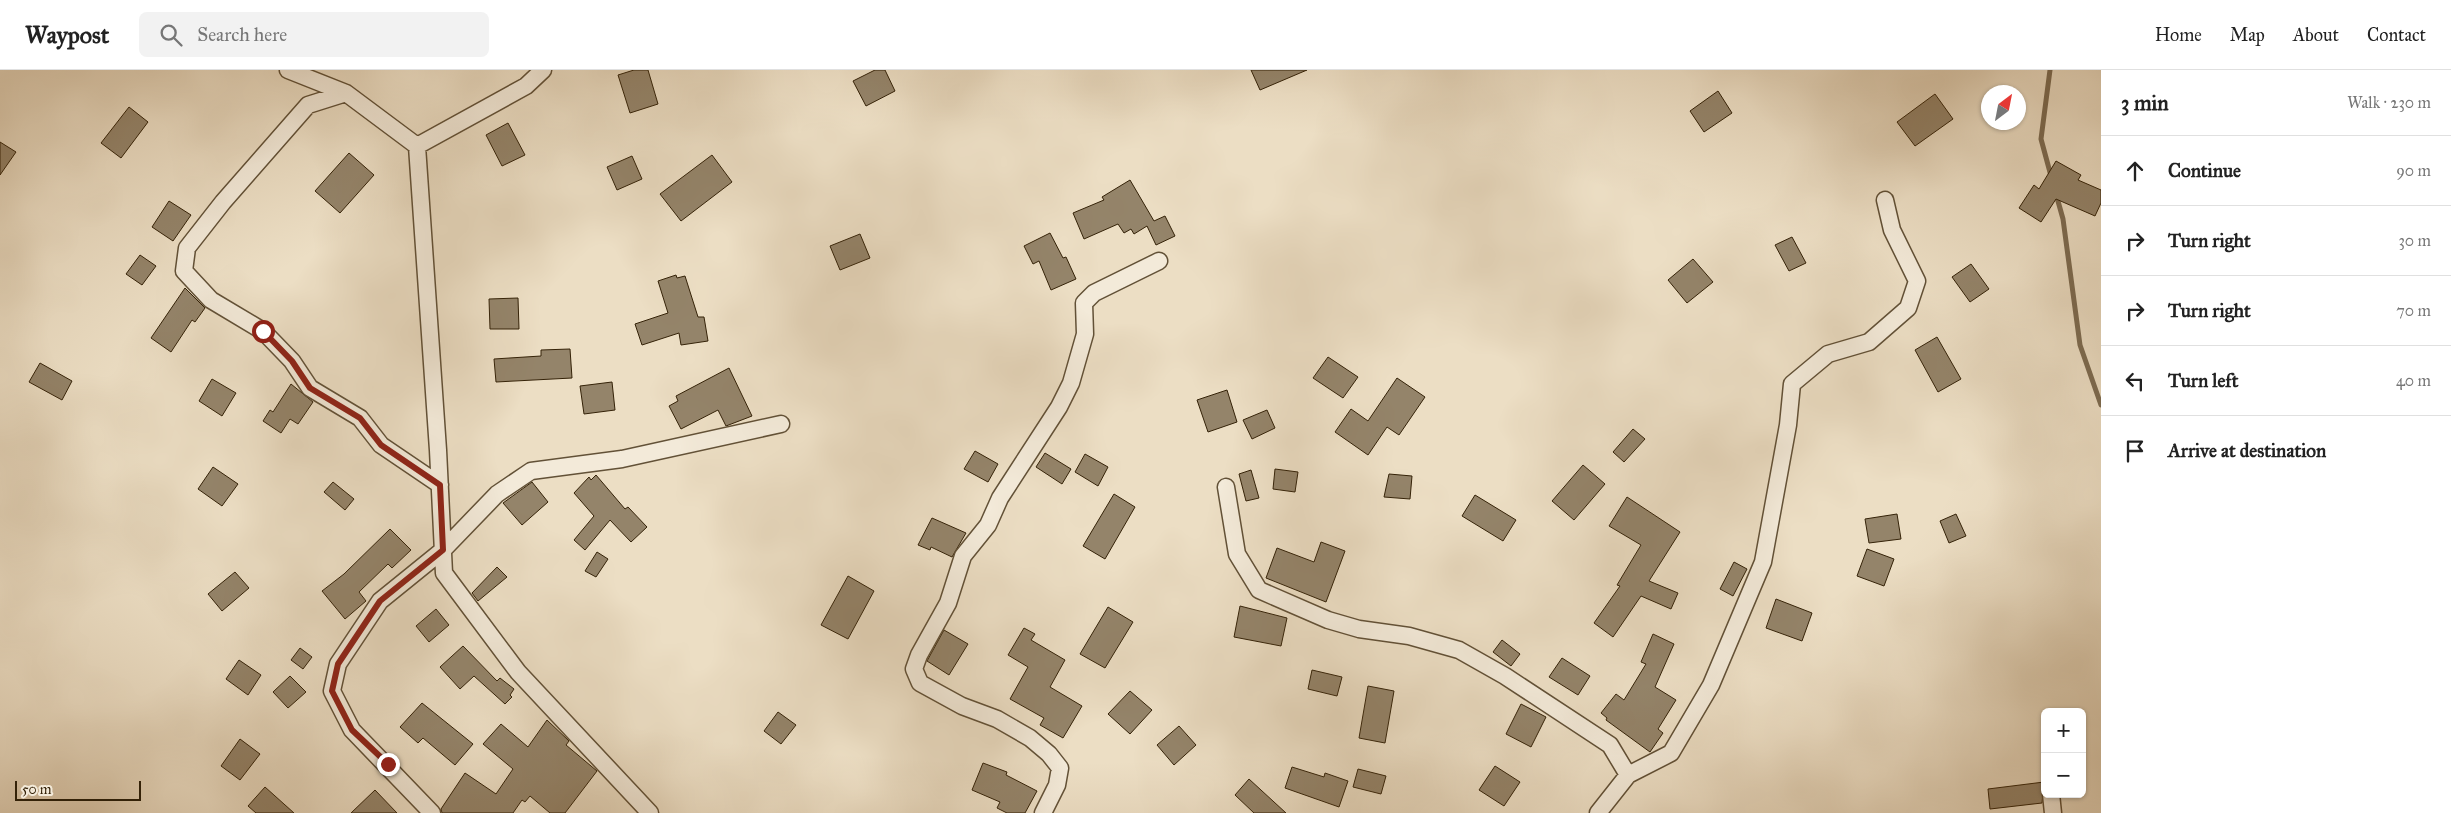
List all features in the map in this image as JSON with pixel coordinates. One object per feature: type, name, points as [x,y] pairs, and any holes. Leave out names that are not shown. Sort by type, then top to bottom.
[{"type":"street","points":[[288,70],[346,93],[417,146],[440,485],[444,573],[518,672],[650,813]]},
{"type":"street","points":[[417,146],[526,86],[543,70]]},
{"type":"street","points":[[346,93],[308,105],[223,202],[187,248],[184,271],[211,300],[263,331],[292,361],[310,388],[360,418],[381,445],[440,485]]},
{"type":"street","points":[[1598,813],[1628,775],[1671,753],[1711,685],[1763,562],[1788,425],[1792,384],[1828,354],[1869,342],[1908,308],[1917,281],[1892,230],[1885,200]]},
{"type":"street","points":[[1043,813],[1057,785],[1060,768],[1049,754],[1030,738],[997,719],[962,706],[920,683],[914,670],[922,648],[948,603],[963,556],[988,525],[1000,498],[1059,407],[1071,383],[1085,334],[1084,304],[1094,292],[1159,262]]},
{"type":"street","points":[[432,813],[352,730],[332,691],[338,664],[380,601],[443,550],[497,494],[531,471],[622,459],[781,424]]},
{"type":"street","points":[[1226,487],[1237,554],[1259,590],[1328,620],[1359,629],[1409,636],[1459,650],[1505,676],[1610,745],[1628,775]]},
{"type":"street","points":[[2051,798],[2053,813]]},
{"type":"building","points":[[634,70],[648,70],[658,104],[630,113],[618,75]]},
{"type":"building","points":[[875,70],[885,70],[895,91],[866,106],[853,81]]},
{"type":"building","points":[[1251,70],[1307,70],[1260,90]]},
{"type":"building","points":[[1718,91],[1732,113],[1704,132],[1690,111]]},
{"type":"building","points":[[1935,94],[1953,119],[1915,146],[1897,122]]},
{"type":"building","points":[[129,107],[148,122],[121,158],[101,143]]},
{"type":"building","points":[[508,123],[525,155],[502,166],[486,135]]},
{"type":"building","points":[[0,142],[16,152],[0,175]]},
{"type":"building","points":[[349,153],[374,175],[340,213],[315,191]]},
{"type":"building","points":[[712,155],[732,182],[681,221],[660,194]]},
{"type":"building","points":[[632,156],[642,179],[617,190],[607,167]]},
{"type":"building","points":[[2056,161],[2081,175],[2078,180],[2101,190],[2101,203],[2095,216],[2056,199],[2041,222],[2019,208],[2034,185],[2039,189]]},
{"type":"building","points":[[1130,180],[1154,221],[1165,216],[1175,236],[1156,245],[1147,226],[1134,234],[1131,229],[1124,233],[1118,224],[1084,239],[1073,213],[1104,200],[1102,197]]},
{"type":"building","points":[[169,201],[191,215],[173,241],[152,227]]},
{"type":"building","points":[[1050,233],[1063,258],[1066,257],[1076,279],[1051,290],[1039,261],[1033,264],[1024,246]]},
{"type":"building","points":[[860,234],[870,258],[840,270],[830,246]]},
{"type":"building","points":[[1792,237],[1806,263],[1789,271],[1775,245]]},
{"type":"building","points":[[140,255],[156,266],[142,285],[126,274]]},
{"type":"building","points":[[1693,259],[1713,282],[1687,303],[1668,280]]},
{"type":"building","points":[[1971,264],[1989,289],[1970,302],[1952,277]]},
{"type":"building","points":[[676,275],[677,278],[685,276],[698,317],[704,317],[708,341],[681,345],[679,333],[642,345],[635,324],[668,313],[658,281]]},
{"type":"building","points":[[185,288],[205,308],[195,322],[192,320],[171,352],[151,338]]},
{"type":"building","points":[[518,298],[519,329],[490,329],[489,299]]},
{"type":"building","points":[[1937,337],[1961,379],[1938,392],[1915,350]]},
{"type":"building","points":[[570,349],[572,378],[496,382],[494,359],[541,356],[541,350]]},
{"type":"building","points":[[1328,357],[1358,377],[1343,398],[1313,378]]},
{"type":"building","points":[[40,363],[72,381],[62,400],[29,382]]},
{"type":"building","points":[[729,368],[752,416],[726,426],[718,410],[681,429],[669,406],[678,401],[676,396]]},
{"type":"building","points":[[1397,378],[1425,397],[1399,435],[1387,427],[1368,455],[1335,432],[1351,409],[1368,421]]},
{"type":"building","points":[[212,379],[236,393],[222,416],[199,401]]},
{"type":"building","points":[[612,382],[615,410],[584,414],[580,386]]},
{"type":"building","points":[[291,384],[313,402],[298,424],[290,419],[281,433],[263,421],[270,410],[273,412]]},
{"type":"building","points":[[1227,390],[1237,422],[1208,432],[1197,400]]},
{"type":"building","points":[[1267,410],[1275,428],[1252,439],[1243,420]]},
{"type":"building","points":[[1633,429],[1645,439],[1624,462],[1613,452]]},
{"type":"building","points":[[975,451],[998,464],[988,482],[964,469]]},
{"type":"building","points":[[1045,453],[1071,469],[1062,484],[1036,467]]},
{"type":"building","points":[[1085,454],[1108,467],[1098,486],[1075,472]]},
{"type":"building","points":[[1583,465],[1605,484],[1574,520],[1552,501]]},
{"type":"building","points":[[213,467],[238,484],[222,506],[198,489]]},
{"type":"building","points":[[1275,469],[1298,472],[1295,492],[1273,489]]},
{"type":"building","points":[[1251,470],[1259,498],[1246,501],[1239,474]]},
{"type":"building","points":[[1389,474],[1412,476],[1410,499],[1384,497]]},
{"type":"building","points":[[596,475],[625,509],[628,507],[647,527],[631,542],[610,520],[585,550],[574,540],[594,516],[574,493],[589,477],[591,480]]},
{"type":"building","points":[[333,482],[354,499],[345,510],[324,492]]},
{"type":"building","points":[[532,482],[548,502],[522,525],[503,503]]},
{"type":"building","points":[[1114,494],[1135,507],[1105,559],[1083,546]]},
{"type":"building","points":[[1475,495],[1516,520],[1503,541],[1462,516]]},
{"type":"building","points":[[1627,497],[1680,532],[1649,581],[1678,593],[1671,609],[1641,596],[1613,637],[1594,623],[1620,586],[1617,585],[1641,545],[1609,526]]},
{"type":"building","points":[[1897,514],[1901,539],[1869,543],[1865,519]]},
{"type":"building","points":[[1956,514],[1966,536],[1949,543],[1940,521]]},
{"type":"building","points":[[932,518],[966,533],[952,557],[931,547],[930,550],[918,545]]},
{"type":"building","points":[[390,529],[411,550],[392,568],[388,564],[359,592],[366,601],[345,619],[322,591],[344,574]]},
{"type":"building","points":[[1321,542],[1345,551],[1326,602],[1266,578],[1277,548],[1314,562]]},
{"type":"building","points":[[1867,549],[1894,559],[1884,586],[1857,576]]},
{"type":"building","points":[[597,552],[608,559],[596,577],[585,571]]},
{"type":"building","points":[[1734,562],[1747,569],[1733,596],[1720,589]]},
{"type":"building","points":[[497,567],[507,577],[478,601],[472,593]]},
{"type":"building","points":[[235,572],[249,588],[222,611],[208,594]]},
{"type":"building","points":[[848,576],[874,591],[848,639],[821,625]]},
{"type":"building","points":[[1776,599],[1812,613],[1802,641],[1766,628]]},
{"type":"building","points":[[1240,606],[1287,618],[1281,646],[1234,637]]},
{"type":"building","points":[[1108,607],[1133,622],[1105,668],[1080,654]]},
{"type":"building","points":[[436,609],[449,625],[429,642],[416,626]]},
{"type":"building","points":[[1024,628],[1035,634],[1031,640],[1065,660],[1050,687],[1082,706],[1063,738],[1040,725],[1044,718],[1010,699],[1028,667],[1008,655]]},
{"type":"building","points":[[944,630],[968,644],[949,675],[927,661]]},
{"type":"building","points":[[1653,634],[1674,644],[1655,687],[1676,700],[1658,729],[1663,733],[1650,752],[1606,720],[1607,718],[1601,713],[1616,694],[1624,700],[1646,664],[1641,662]]},
{"type":"building","points":[[1502,640],[1520,654],[1511,666],[1493,652]]},
{"type":"building","points":[[463,646],[497,681],[500,678],[514,689],[510,695],[512,697],[505,704],[474,676],[460,689],[440,667]]},
{"type":"building","points":[[300,648],[312,657],[303,669],[291,660]]},
{"type":"building","points":[[1562,658],[1590,676],[1578,695],[1549,677]]},
{"type":"building","points":[[239,660],[261,675],[248,695],[226,679]]},
{"type":"building","points":[[1312,670],[1342,677],[1337,696],[1308,689]]},
{"type":"building","points":[[290,676],[306,692],[288,708],[273,692]]},
{"type":"building","points":[[1368,686],[1394,691],[1385,743],[1359,738]]},
{"type":"building","points":[[1130,691],[1152,710],[1130,734],[1108,714]]},
{"type":"building","points":[[422,703],[473,744],[455,765],[423,738],[418,743],[400,727]]},
{"type":"building","points":[[1521,704],[1546,717],[1531,747],[1506,734]]},
{"type":"building","points":[[778,712],[796,725],[781,744],[764,731]]},
{"type":"building","points":[[547,720],[569,741],[566,745],[597,771],[565,813],[550,813],[530,796],[525,802],[522,800],[513,813],[442,813],[441,809],[465,773],[496,794],[513,769],[483,744],[501,724],[528,747]]},
{"type":"building","points":[[1179,726],[1196,745],[1174,765],[1157,745]]},
{"type":"building","points":[[240,739],[260,754],[240,780],[221,766]]},
{"type":"building","points":[[983,763],[1007,772],[1006,775],[1037,791],[1025,813],[1007,813],[997,808],[1000,802],[972,790]]},
{"type":"building","points":[[1495,766],[1520,782],[1504,806],[1479,790]]},
{"type":"building","points":[[1292,767],[1324,777],[1325,773],[1348,781],[1339,807],[1285,788]]},
{"type":"building","points":[[1358,769],[1386,776],[1381,794],[1353,787]]},
{"type":"building","points":[[1249,779],[1286,813],[1254,813],[1235,795]]},
{"type":"building","points":[[2041,782],[2042,803],[1990,809],[1988,789]]},
{"type":"building","points":[[265,787],[294,813],[256,813],[248,806]]},
{"type":"building","points":[[375,790],[397,813],[351,813]]},
{"type":"waterway","points":[[2050,70],[2041,139],[2051,176]]},
{"type":"waterway","points":[[2056,194],[2063,219],[2080,345],[2101,405]]},
{"type":"route","points":[[263,331],[292,361],[310,388],[360,418],[381,445],[440,485],[443,550],[380,601],[338,664],[332,691],[352,730],[388,764]]}]
